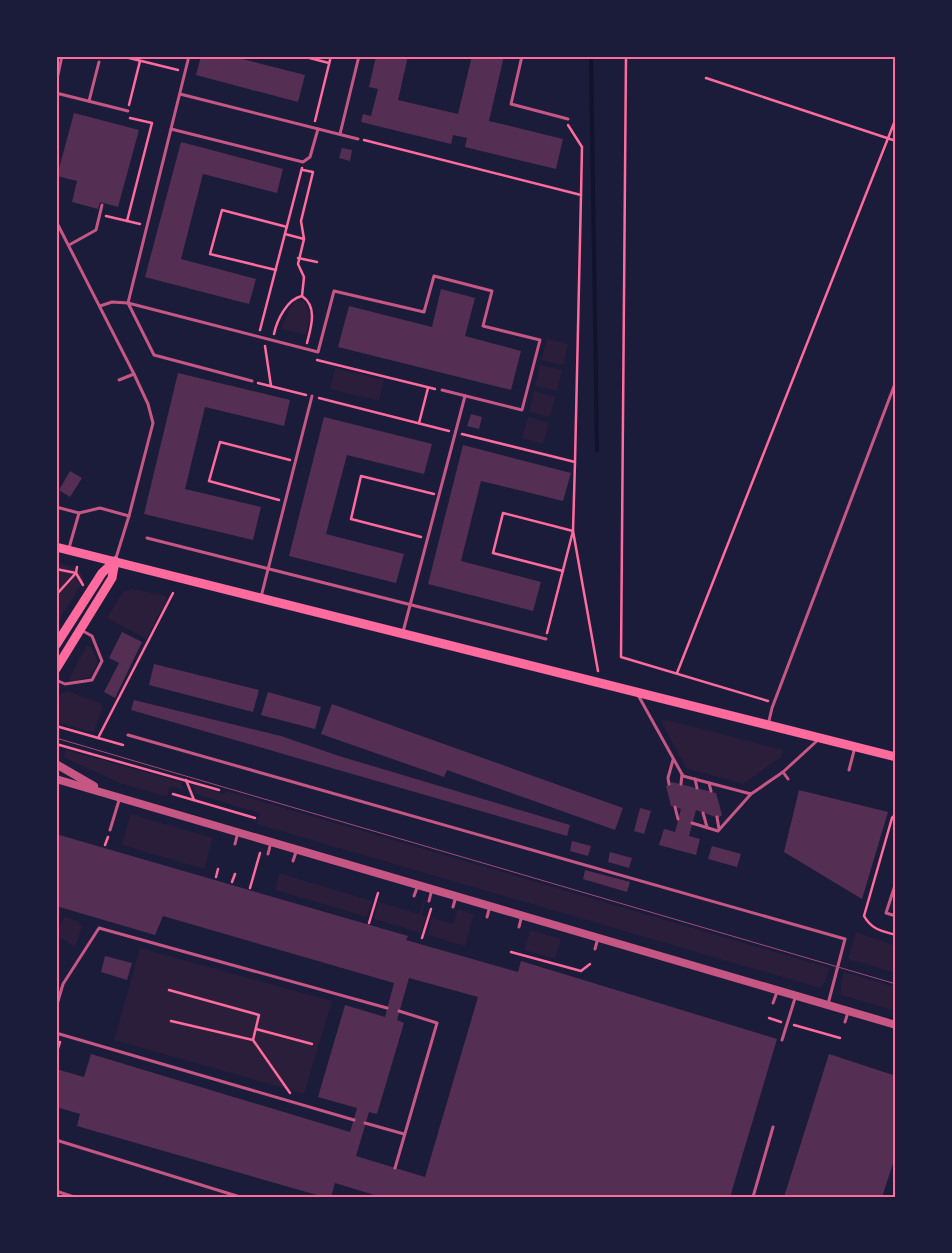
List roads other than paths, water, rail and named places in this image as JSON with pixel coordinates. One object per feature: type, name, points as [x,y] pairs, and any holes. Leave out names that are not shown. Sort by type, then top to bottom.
[{"type":"main road","points":[[56,547],[896,757]]},
{"type":"main road","points":[[56,669],[112,578],[115,561]]},
{"type":"main road","points":[[56,645],[102,573],[115,561]]},
{"type":"street","points":[[56,764],[103,791]]},
{"type":"street","points":[[56,779],[103,791],[896,1025]]},
{"type":"lane","points":[[56,84],[62,56]]},
{"type":"lane","points":[[189,56],[128,303],[154,355],[252,381]]},
{"type":"lane","points":[[340,134],[359,56]]},
{"type":"lane","points":[[522,56],[511,104],[568,119]]},
{"type":"lane","points":[[89,101],[98,62]]},
{"type":"lane","points":[[56,93],[128,111]]},
{"type":"lane","points":[[180,94],[358,139]]},
{"type":"lane","points":[[171,129],[303,162],[310,156],[315,128]]},
{"type":"lane","points":[[69,245],[96,230],[102,206]]},
{"type":"lane","points":[[56,221],[134,374],[148,404],[153,424],[115,561]]},
{"type":"lane","points":[[100,306],[112,302],[128,303],[318,352],[334,291],[424,312],[434,276],[492,290],[483,326],[540,340],[522,410],[442,390]]},
{"type":"lane","points":[[119,380],[134,374]]},
{"type":"lane","points":[[768,725],[772,708],[896,381]]},
{"type":"lane","points":[[261,598],[312,396]]},
{"type":"lane","points":[[402,635],[465,396]]},
{"type":"lane","points":[[56,506],[79,513],[100,508],[129,516]]},
{"type":"lane","points":[[68,550],[79,513]]},
{"type":"lane","points":[[147,538],[546,640]]},
{"type":"lane","points":[[56,680],[65,684],[92,680],[102,662],[92,636],[80,630]]},
{"type":"lane","points":[[636,692],[682,774],[751,794]]},
{"type":"lane","points":[[128,735],[845,939],[827,1005]]},
{"type":"lane","points":[[720,830],[751,794],[783,772],[820,738]]},
{"type":"lane","points":[[849,770],[855,747]]},
{"type":"lane","points":[[669,784],[668,778],[673,760]]},
{"type":"lane","points":[[783,772],[788,779]]},
{"type":"lane","points":[[681,784],[682,774]]},
{"type":"lane","points":[[695,779],[697,788]]},
{"type":"lane","points":[[709,783],[711,791]]},
{"type":"lane","points":[[110,830],[120,796]]},
{"type":"lane","points":[[675,807],[678,820]]},
{"type":"lane","points":[[703,813],[707,827]]},
{"type":"lane","points":[[717,817],[720,830]]},
{"type":"lane","points":[[692,823],[720,830]]},
{"type":"lane","points":[[235,844],[239,831]]},
{"type":"lane","points":[[268,840],[268,854]]},
{"type":"lane","points":[[293,861],[297,848]]},
{"type":"lane","points":[[896,882],[886,913],[896,916]]},
{"type":"lane","points":[[414,896],[418,884]]},
{"type":"lane","points":[[429,901],[433,888]]},
{"type":"lane","points":[[453,908],[456,895]]},
{"type":"lane","points":[[487,917],[491,905]]},
{"type":"lane","points":[[519,927],[522,915]]},
{"type":"lane","points":[[56,1008],[63,984],[99,928],[387,1008]]},
{"type":"lane","points":[[595,949],[598,937]]},
{"type":"lane","points":[[773,1003],[777,990]]},
{"type":"lane","points":[[782,1040],[796,996]]},
{"type":"lane","points":[[394,1168],[437,1022],[399,1011]]},
{"type":"lane","points":[[845,1022],[848,1011]]},
{"type":"lane","points":[[56,1033],[354,1120]]},
{"type":"lane","points":[[365,1123],[404,1134]]},
{"type":"lane","points":[[753,1197],[773,1127]]},
{"type":"lane","points":[[56,1140],[240,1197]]},
{"type":"lane","points":[[56,1191],[74,1197]]},
{"type":"waterway","points":[[591,56],[597,451]]},
{"type":"tram line","points":[[56,738],[896,984]]}]
